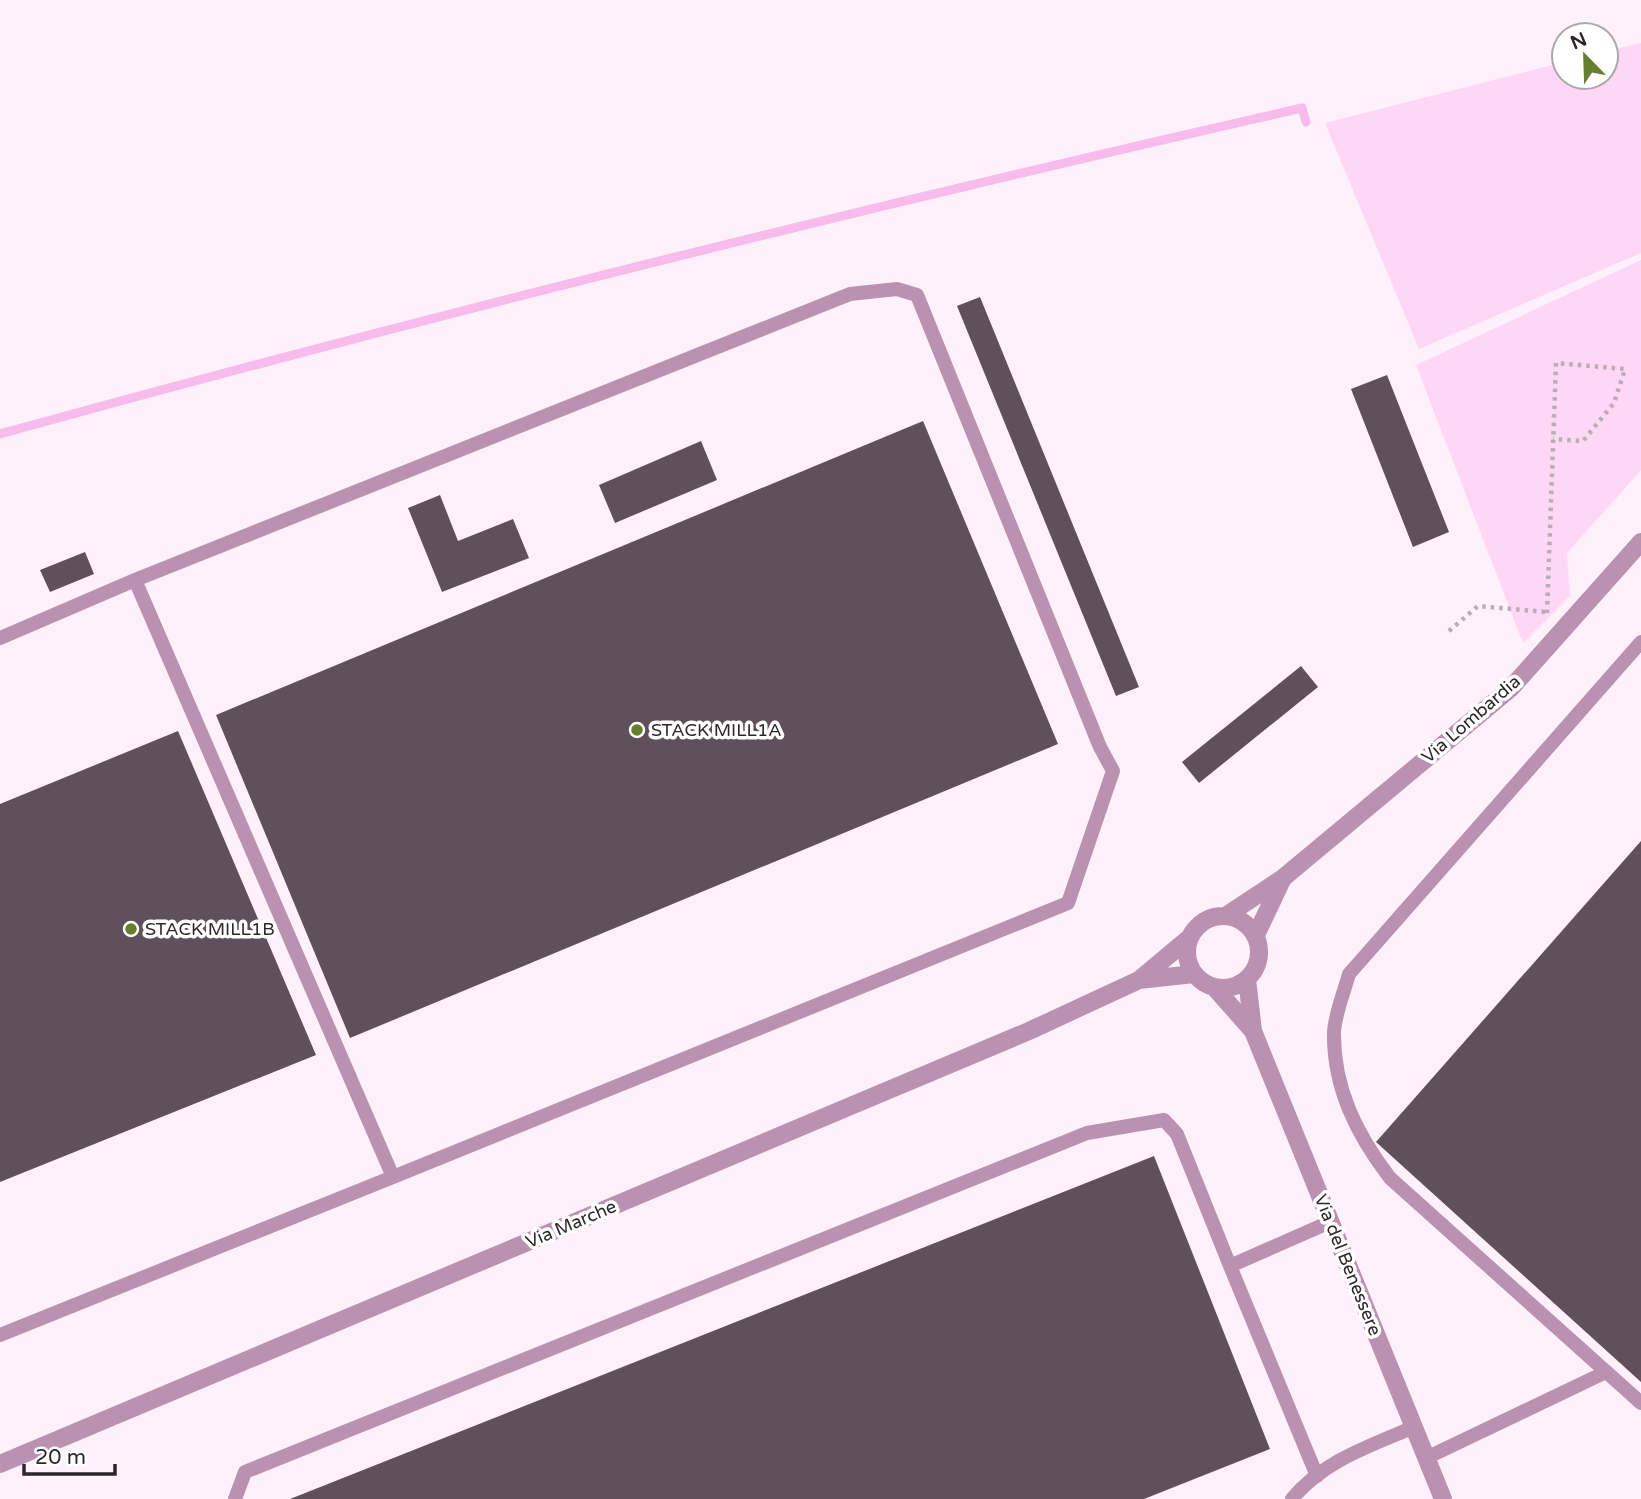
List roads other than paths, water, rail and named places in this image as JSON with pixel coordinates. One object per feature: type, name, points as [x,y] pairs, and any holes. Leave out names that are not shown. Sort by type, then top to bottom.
[{"type":"street","name":"Via Lombardia","points":[[1227,915],[1283,878],[1511,688],[1641,542]]},
{"type":"street","name":"Via Lombardia","points":[[1256,935],[1283,878]]},
{"type":"street","points":[[1227,915],[1239,918],[1256,935],[1259,958],[1247,979],[1225,988],[1214,987],[1194,974],[1188,963],[1188,939],[1203,920],[1227,915]]},
{"type":"street","name":"Via Marche","points":[[0,1464],[1029,1031],[1139,980],[1188,939]]},
{"type":"street","name":"Via Marche","points":[[1139,980],[1194,974]]},
{"type":"street","name":"Via del Benessere","points":[[1247,979],[1253,1031],[1443,1499]]},
{"type":"street","name":"Via del Benessere","points":[[1214,987],[1253,1031]]},
{"type":"lane","points":[[0,638],[135,580],[850,294],[897,289],[917,295],[1100,747],[1113,771],[1068,903],[0,1335]]},
{"type":"lane","points":[[135,580],[393,1177]]},
{"type":"lane","points":[[1641,642],[1349,974],[1334,1031],[1340,1087],[1364,1145],[1390,1178],[1641,1403]]},
{"type":"lane","points":[[235,1499],[246,1472],[1087,1133],[1164,1120],[1177,1134],[1317,1476]]},
{"type":"lane","points":[[1230,1266],[1330,1222]]},
{"type":"lane","points":[[1426,1458],[1606,1372]]},
{"type":"lane","points":[[1292,1499],[1342,1458],[1414,1427]]},
{"type":"waterway","points":[[0,434],[486,305],[975,184],[1302,108],[1306,122]]},
{"type":"place","name":"STACK MILL1A","points":[[637,730]]},
{"type":"place","name":"STACK MILL1B","points":[[131,929]]}]
